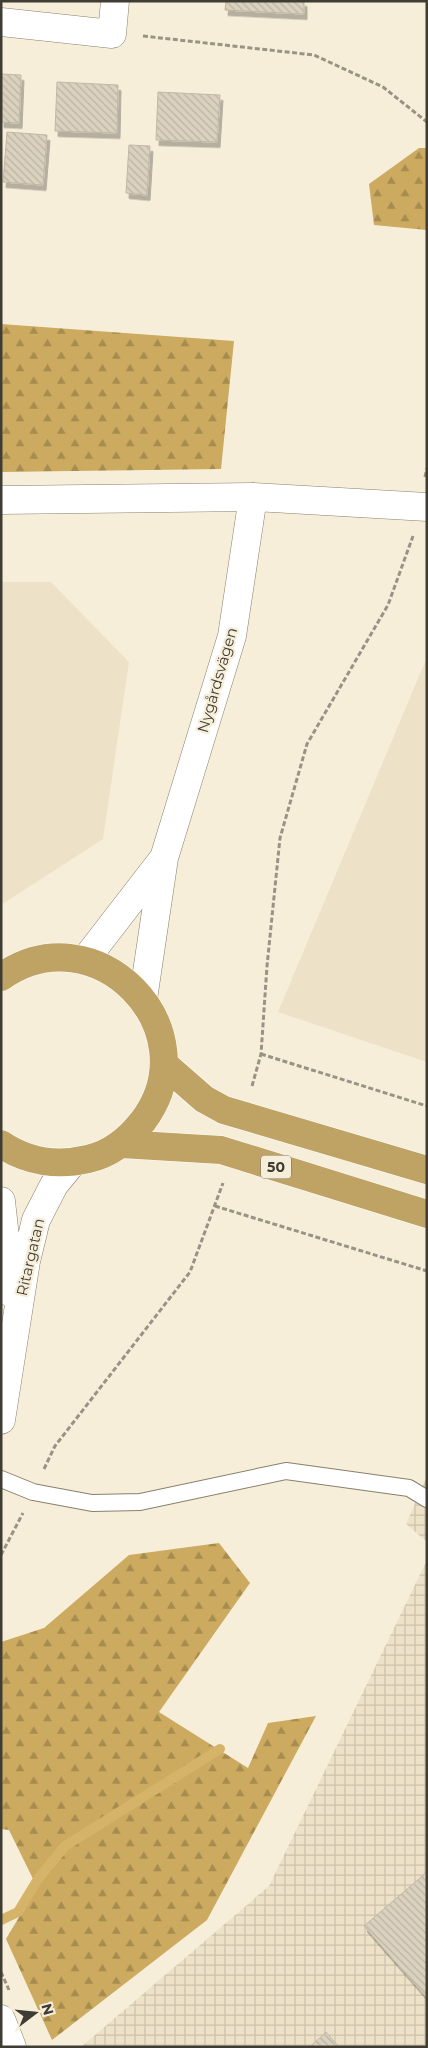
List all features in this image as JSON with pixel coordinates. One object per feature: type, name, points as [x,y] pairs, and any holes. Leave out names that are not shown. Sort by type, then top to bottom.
[{"type":"highway","points":[[1,1144],[30,1159],[48,1162],[72,1163],[95,1157],[121,1144],[135,1131],[150,1112],[159,1090],[164,1064],[162,1043],[155,1020],[143,999],[127,982],[108,968],[85,960],[62,957],[38,960],[3,974]]},
{"type":"highway","points":[[164,1064],[204,1098],[224,1110],[427,1170]]},
{"type":"highway","name":"50","points":[[121,1144],[220,1150],[427,1214]]},
{"type":"street","points":[[1,22],[112,34],[115,1]]},
{"type":"street","points":[[1,500],[253,497],[423,507]]},
{"type":"street","name":"Nygårdsvägen","points":[[143,999],[164,858],[232,636],[253,497]]},
{"type":"street","name":"Nygårdsvägen","points":[[85,960],[164,858]]},
{"type":"street","name":"Ritargatan","points":[[1,1420],[12,1358],[14,1329],[26,1261],[36,1220],[54,1185],[72,1163]]},
{"type":"street","name":"Ritargatan","points":[[1,1201],[14,1329]]},
{"type":"street","points":[[1,2019],[12,2047]]},
{"type":"lane","points":[[1,1479],[33,1492],[92,1503],[140,1502],[286,1471],[409,1488],[427,1499]]},
{"type":"path","points":[[112,34],[314,55],[383,87],[427,122]]},
{"type":"path","points":[[252,1088],[261,1054],[267,966],[280,838],[308,744],[388,605],[423,507],[427,468]]},
{"type":"path","points":[[261,1054],[427,1106]]},
{"type":"path","points":[[1,1555],[55,1446],[190,1272],[216,1206],[224,1179]]},
{"type":"path","points":[[216,1206],[427,1271]]},
{"type":"shaded area","points":[[1,582],[51,582],[129,662],[103,839],[1,905]]},
{"type":"shaded area","points":[[427,657],[427,1062],[278,1012]]},
{"type":"shaded area","points":[[427,1476],[427,1542],[406,1524]]},
{"type":"shaded area","points":[[427,1560],[427,2047],[81,2047],[269,1886]]},
{"type":"green space","points":[[419,148],[427,148],[427,230],[374,225],[369,184]]},
{"type":"green space","points":[[1,324],[234,341],[221,469],[1,472]]},
{"type":"green space","points":[[219,1543],[250,1583],[159,1712],[248,1768],[268,1723],[316,1716],[207,1920],[52,2040],[6,1939],[37,1887],[9,1830],[1,1829],[1,1642],[44,1628],[129,1555]]},
{"type":"building","points":[[226,1],[304,1],[304,14],[225,10]]},
{"type":"building","points":[[1,74],[21,75],[19,123],[1,122]]},
{"type":"building","points":[[57,82],[118,85],[117,133],[55,131]]},
{"type":"building","points":[[158,92],[220,95],[217,142],[156,140]]},
{"type":"building","points":[[7,132],[47,135],[43,185],[3,182]]},
{"type":"building","points":[[129,145],[150,146],[147,195],[126,193]]},
{"type":"building","points":[[427,1872],[427,1998],[364,1926]]},
{"type":"building","points":[[326,2032],[339,2047],[310,2047]]},
{"type":"waterway","points":[[1,1920],[18,1912],[38,1879],[65,1846],[220,1749]]}]
